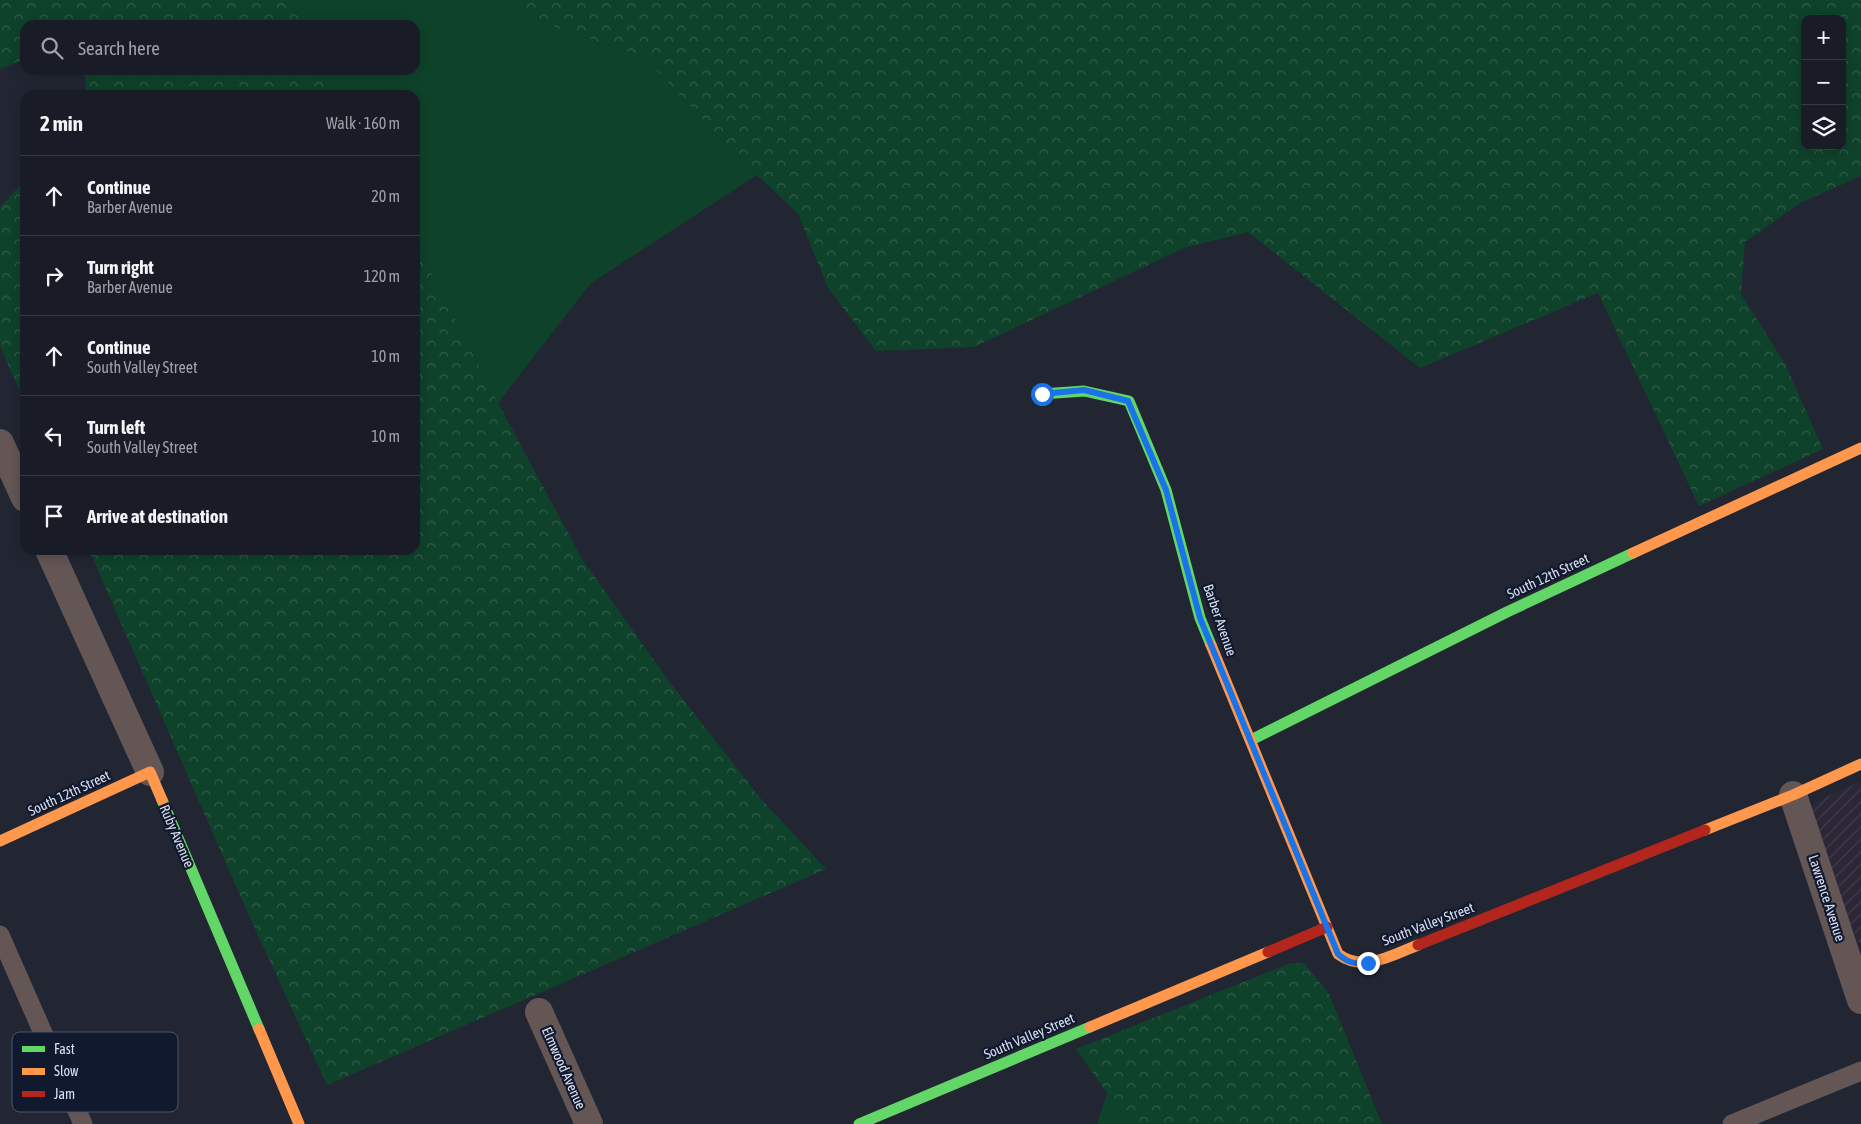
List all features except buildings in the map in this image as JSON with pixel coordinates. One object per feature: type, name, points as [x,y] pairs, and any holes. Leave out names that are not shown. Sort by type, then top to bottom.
[{"type":"street","name":"Barber Avenue","points":[[1042,394],[1084,390],[1128,401],[1166,490],[1200,618],[1326,927]]},
{"type":"street","points":[[0,443],[20,487]]},
{"type":"street","name":"South 12th Street","points":[[1250,740],[1506,612],[1861,448]]},
{"type":"street","name":"Ruby Avenue","points":[[51,555],[150,772],[299,1124]]},
{"type":"street","name":"South Valley Street","points":[[859,1124],[1326,927],[1338,954],[1345,961],[1358,964],[1368,963],[1395,954],[1792,795],[1861,764]]},
{"type":"street","name":"South 12th Street","points":[[0,841],[150,772]]},
{"type":"street","name":"Lawrence Avenue","points":[[1792,795],[1861,1000]]},
{"type":"street","name":"Elmwood Avenue","points":[[539,1012],[589,1124]]},
{"type":"lane","points":[[0,935],[43,1032]]},
{"type":"lane","points":[[1732,1124],[1861,1071]]},
{"type":"lane","points":[[79,1112],[84,1124]]},
{"type":"shaded area","points":[[1861,781],[1861,949],[1808,812],[1815,802]]},
{"type":"green space","points":[[0,0],[290,0],[300,20],[20,20],[20,61],[0,69]]},
{"type":"green space","points":[[290,0],[507,0],[542,23],[644,57],[729,148],[757,175],[590,284],[498,403],[420,251],[420,90],[337,90],[330,75],[420,75],[420,20],[300,20]]},
{"type":"green space","points":[[507,0],[1861,0],[1861,176],[1800,203],[1745,242],[1741,294],[1785,364],[1823,449],[1699,506],[1598,293],[1420,368],[1248,232],[1184,248],[974,347],[876,351],[828,288],[798,214],[729,148],[644,57],[542,23]]},
{"type":"green space","points":[[85,75],[330,75],[337,90],[86,90]]},
{"type":"green space","points":[[20,185],[20,392],[0,346],[0,207]]},
{"type":"green space","points":[[420,251],[498,403],[582,559],[668,680],[761,799],[826,869],[327,1085],[250,918],[91,555],[420,555]]},
{"type":"green space","points":[[1291,963],[1304,963],[1329,994],[1382,1124],[1129,1124],[1076,1049]]},
{"type":"green space","points":[[1107,1092],[1129,1124],[1097,1124]]},
{"type":"traffic: fast","points":[[1042,394],[1084,391],[1129,401],[1166,490],[1200,618],[1211,645]]},
{"type":"traffic: fast","points":[[1251,740],[1507,612],[1633,553]]},
{"type":"traffic: fast","points":[[162,800],[259,1029]]},
{"type":"traffic: fast","points":[[859,1124],[1090,1027]]},
{"type":"traffic: slow","points":[[1633,553],[1861,448]]},
{"type":"traffic: slow","points":[[1211,645],[1338,954],[1358,962],[1368,962],[1388,957],[1418,945]]},
{"type":"traffic: slow","points":[[1705,830],[1793,795],[1861,764]]},
{"type":"traffic: slow","points":[[0,841],[150,772],[162,800]]},
{"type":"traffic: slow","points":[[1090,1027],[1268,952]]},
{"type":"traffic: slow","points":[[259,1029],[299,1124]]},
{"type":"traffic: jam","points":[[1418,945],[1705,830]]},
{"type":"traffic: jam","points":[[1268,952],[1327,927]]},
{"type":"route","points":[[1042,394],[1084,390],[1128,401],[1166,490],[1200,618],[1338,954],[1345,961],[1358,964],[1368,963]]}]
